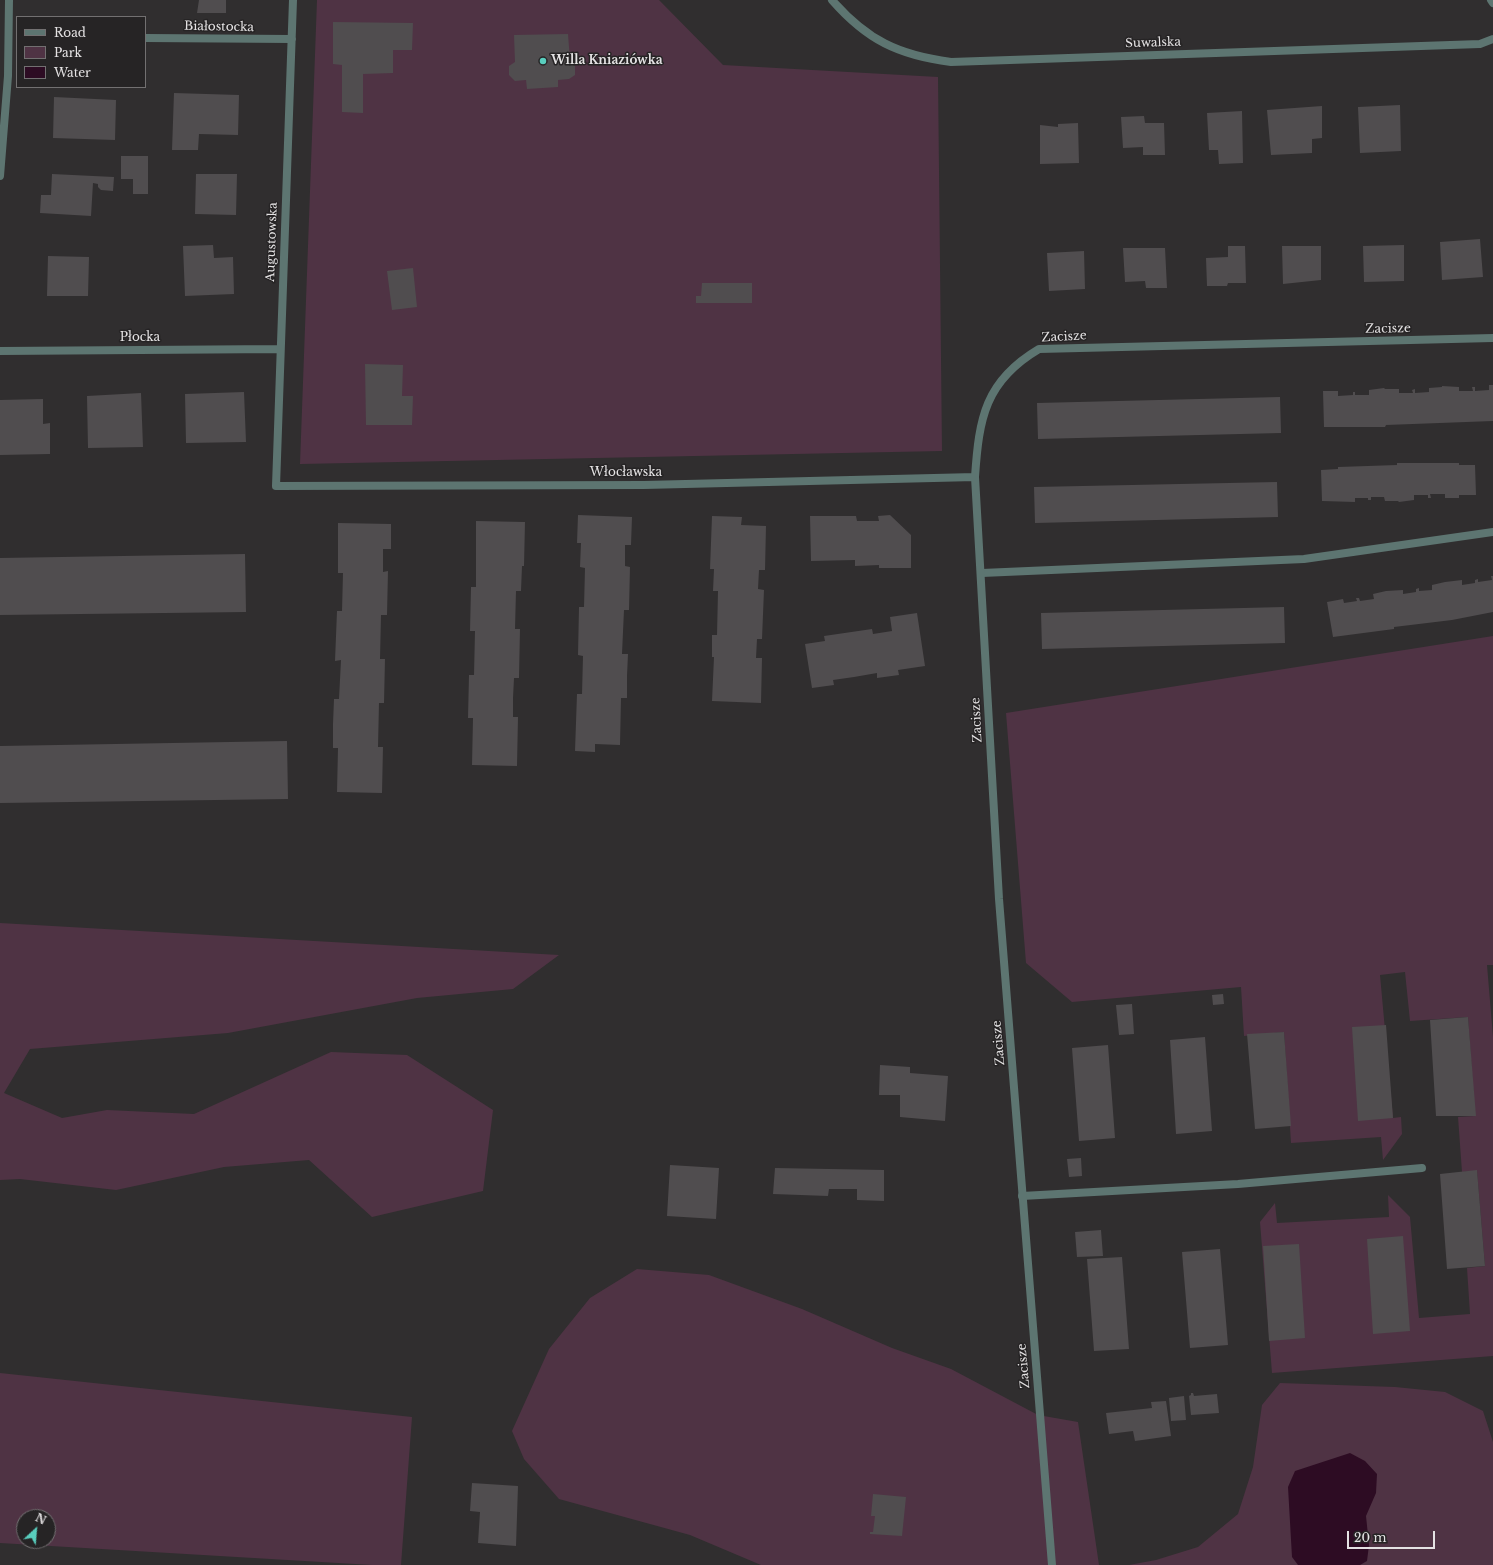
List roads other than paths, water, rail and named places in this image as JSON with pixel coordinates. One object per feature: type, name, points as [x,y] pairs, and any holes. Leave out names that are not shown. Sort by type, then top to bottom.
[{"type":"street","points":[[0,176],[4,76],[13,36],[9,0]]},
{"type":"street","name":"Augustowska","points":[[276,486],[294,0]]},
{"type":"street","name":"Suwalska","points":[[832,0],[849,20],[872,38],[924,59],[950,62],[1480,44],[1493,39]]},
{"type":"street","name":"Białostocka","points":[[146,38],[292,40]]},
{"type":"street","name":"Zacisze","points":[[1052,1565],[998,899],[982,573],[975,477],[977,448],[983,417],[990,396],[1003,377],[1020,360],[1038,349],[1493,338]]},
{"type":"street","name":"Płocka","points":[[0,351],[280,349]]},
{"type":"street","name":"Włocławska","points":[[276,486],[644,485],[975,477]]},
{"type":"street","points":[[982,573],[1304,559],[1493,532]]},
{"type":"street","points":[[1022,1196],[1238,1184],[1422,1168]]},
{"type":"water","points":[[1350,1453],[1365,1461],[1377,1474],[1376,1493],[1366,1516],[1369,1545],[1367,1561],[1360,1565],[1298,1565],[1292,1557],[1288,1487],[1295,1471]]},
{"type":"place","name":"Willa Kniaziówka","points":[[543,61]]}]
